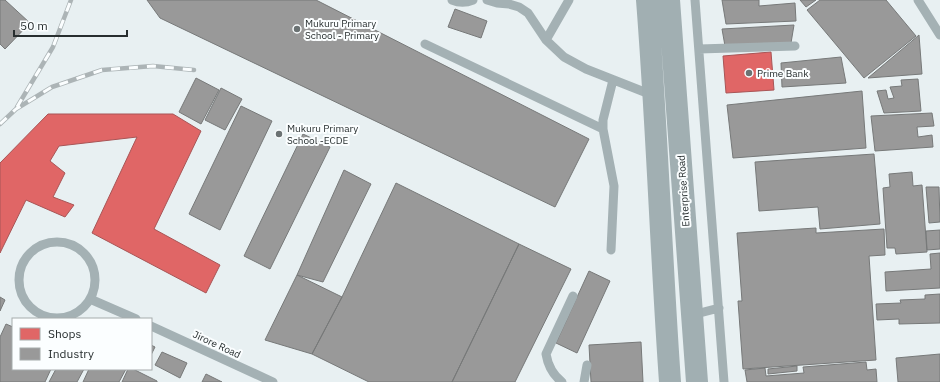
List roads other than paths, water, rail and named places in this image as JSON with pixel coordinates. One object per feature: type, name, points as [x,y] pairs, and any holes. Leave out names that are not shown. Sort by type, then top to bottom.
[{"type":"main road","points":[[647,0],[654,96],[665,321],[670,382]]},
{"type":"main road","name":"Enterprise Road","points":[[669,0],[697,382]]},
{"type":"lane","points":[[452,0],[460,2],[473,0]]},
{"type":"lane","points":[[487,0],[519,7],[528,13],[546,40],[564,57],[586,69],[654,96]]},
{"type":"lane","points":[[546,40],[569,0]]},
{"type":"lane","points":[[695,0],[724,382]]},
{"type":"lane","points":[[918,0],[940,35]]},
{"type":"lane","points":[[425,44],[603,129]]},
{"type":"lane","points":[[699,49],[795,46]]},
{"type":"lane","points":[[611,250],[614,186],[603,129],[603,120],[613,80]]},
{"type":"lane","points":[[59,241],[67,242],[76,246],[83,251],[94,270],[94,291],[90,299],[85,306],[71,316],[54,318],[37,313],[25,301],[21,293],[19,277],[20,268],[23,261],[34,248],[42,244],[59,241]]},
{"type":"lane","points":[[562,382],[550,369],[546,354],[573,296]]},
{"type":"lane","points":[[90,299],[134,318]]},
{"type":"lane","points":[[692,316],[719,308]]},
{"type":"lane","name":"Jirore Road","points":[[152,326],[273,382]]},
{"type":"lane","points":[[584,382],[587,366]]},
{"type":"railway","points":[[17,107],[53,47],[71,0]]},
{"type":"railway","points":[[0,124],[16,109],[52,87],[102,70],[153,66],[194,70]]},
{"type":"place","name":"Mukuru Primary School - Primary","points":[[297,29]]},
{"type":"place","name":"Prime Bank","points":[[749,73]]},
{"type":"place","name":"Mukuru Primary School -ECDE","points":[[279,134]]}]
